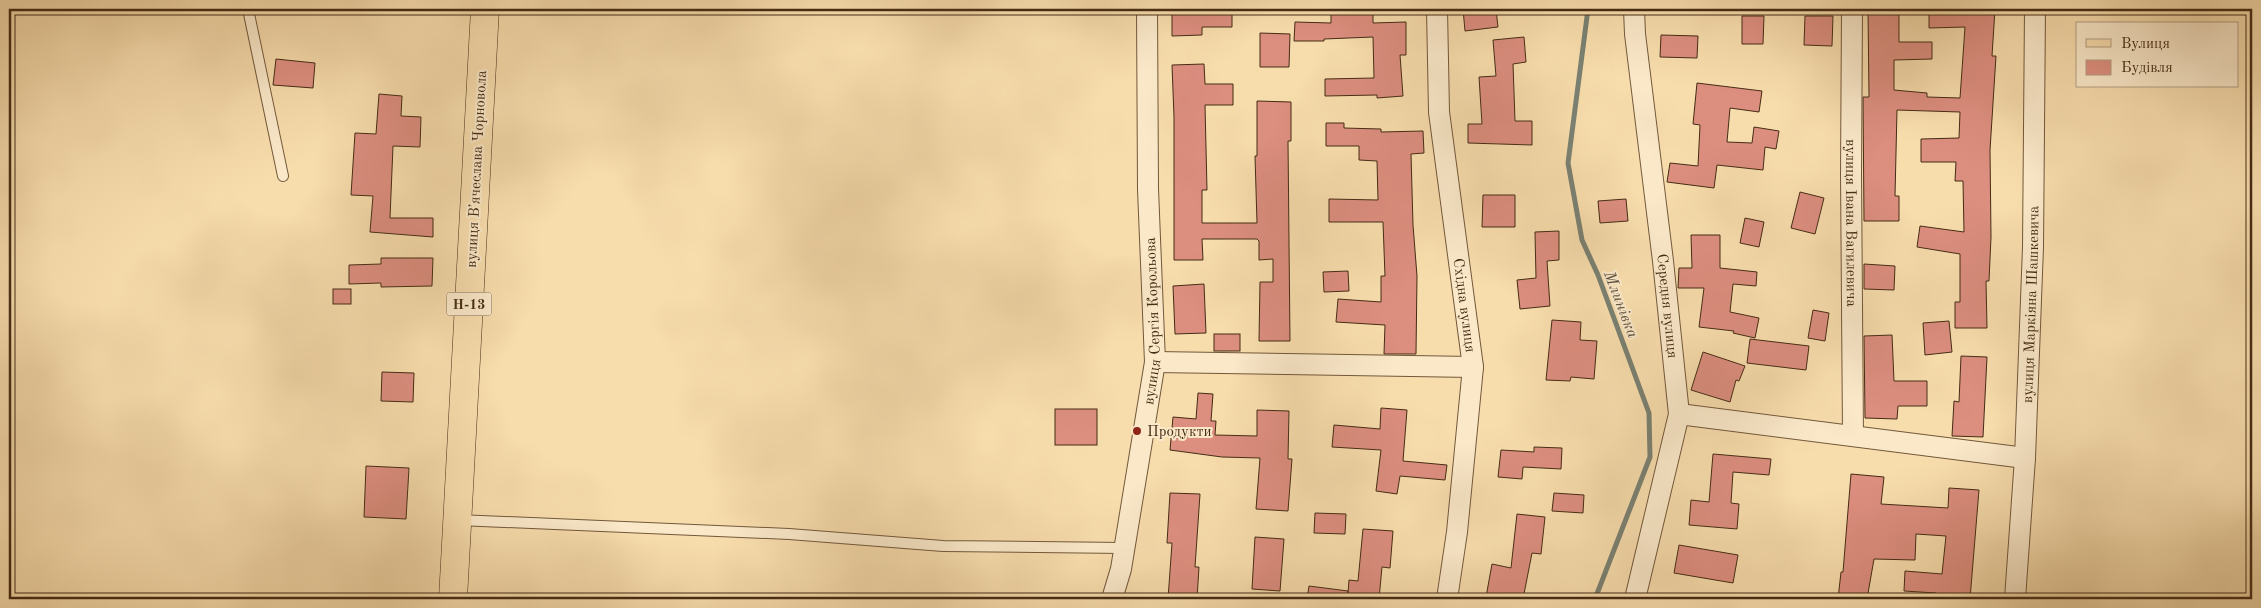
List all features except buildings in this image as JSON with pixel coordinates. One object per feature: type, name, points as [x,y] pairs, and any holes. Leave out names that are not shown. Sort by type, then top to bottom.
[{"type":"main road","name":"вулиця Вʼячеслава Чорновола","points":[[452,599],[485,9]]},
{"type":"street","name":"вулиця Сергія Корольова","points":[[1112,599],[1121,569],[1155,362],[1148,189],[1147,9]]},
{"type":"street","name":"Східна вулиця","points":[[1437,9],[1439,112],[1473,367],[1457,532],[1447,599]]},
{"type":"street","name":"Середня вулиця","points":[[1634,9],[1635,34],[1664,261],[1679,414],[1635,599]]},
{"type":"street","name":"вулиця Івана Вагилевича","points":[[1852,9],[1853,436]]},
{"type":"street","name":"вулиця Маркіяна Шашкевича","points":[[2014,599],[2024,458],[2033,247],[2035,9]]},
{"type":"street","points":[[1155,362],[1473,367]]},
{"type":"street","points":[[1679,414],[2024,458]]},
{"type":"lane","points":[[248,9],[283,176]]},
{"type":"lane","points":[[457,520],[789,534],[943,546],[1124,548]]},
{"type":"waterway","name":"Млинівка","points":[[1588,9],[1568,163],[1582,240],[1598,275],[1649,413],[1650,457],[1595,599]]},
{"type":"place","name":"Продукти","points":[[1137,431]]}]
